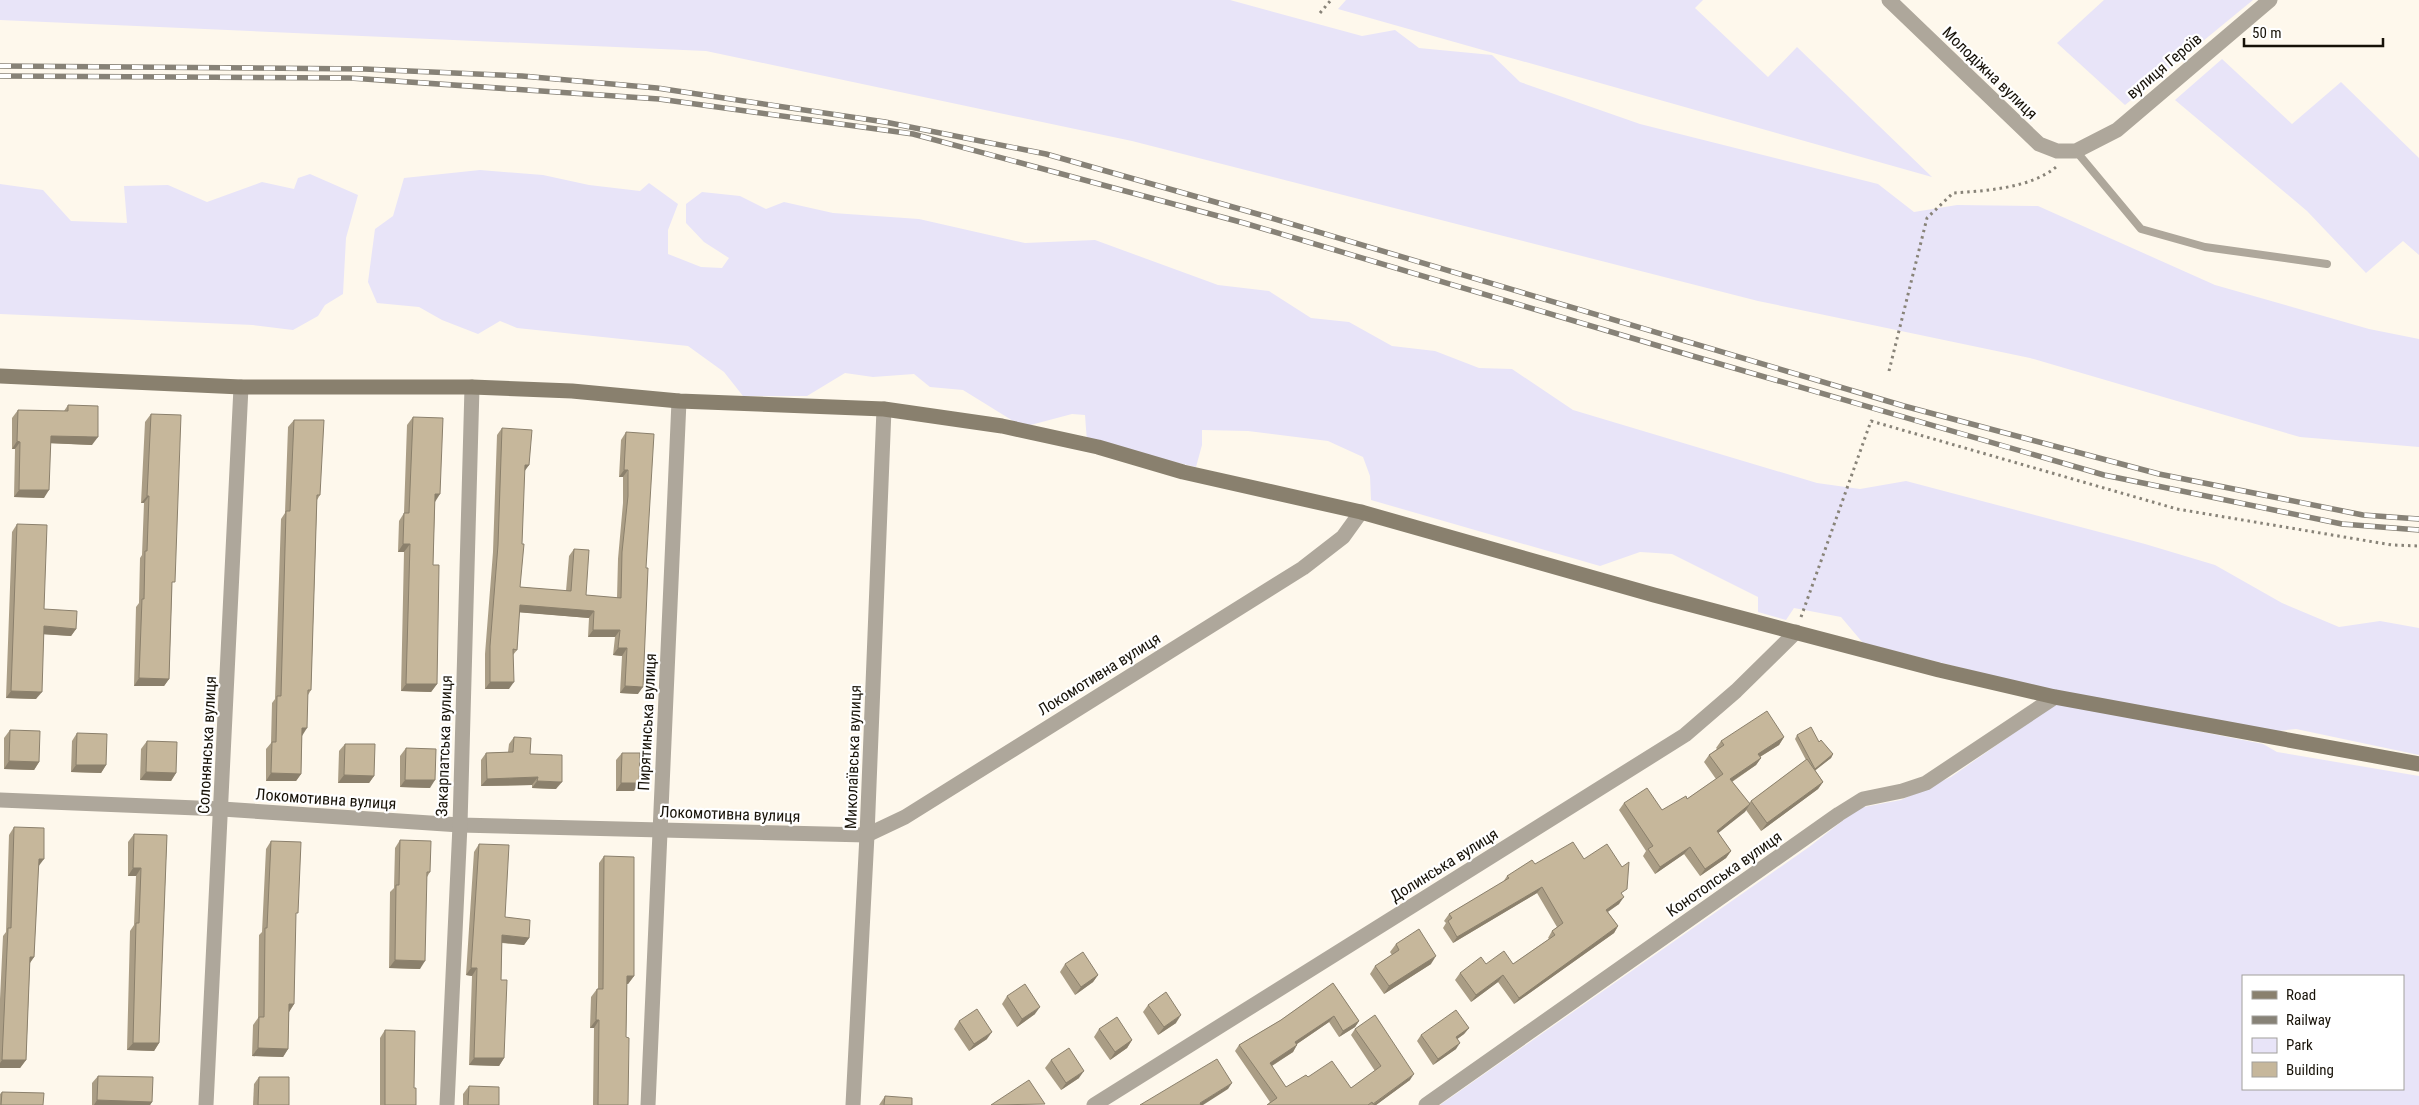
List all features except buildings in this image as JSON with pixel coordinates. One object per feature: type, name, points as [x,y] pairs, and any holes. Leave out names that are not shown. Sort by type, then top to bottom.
[{"type":"street","name":"Молодіжна вулиця","points":[[1889,0],[2039,144],[2056,152],[2076,151]]},
{"type":"street","name":"вулиця Героїв","points":[[2076,151],[2117,130],[2270,0]]},
{"type":"street","points":[[0,376],[241,387],[472,387],[572,391],[679,401],[884,409],[1002,426],[1098,448],[1183,472],[1361,512],[1654,595],[1939,670],[2055,697],[2419,764]]},
{"type":"street","name":"Солонянська вулиця","points":[[206,1105],[222,809],[241,387]]},
{"type":"street","name":"Закарпатська вулиця","points":[[446,1105],[460,825],[472,387]]},
{"type":"street","name":"Пирятинська вулиця","points":[[648,1105],[679,401]]},
{"type":"street","name":"Миколаївська вулиця","points":[[853,1105],[867,835],[884,409]]},
{"type":"street","name":"Локомотивна вулиця","points":[[0,800],[222,809],[460,825],[867,835],[905,817],[1303,568],[1342,537],[1361,512]]},
{"type":"street","name":"Долинська вулиця","points":[[1094,1105],[1685,734],[1736,691],[1796,632]]},
{"type":"street","name":"Конотопська вулиця","points":[[1426,1105],[1862,799],[1902,791],[1926,783],[2055,697]]},
{"type":"lane","points":[[2076,151],[2141,229],[2205,247],[2327,264]]},
{"type":"path","points":[[1320,13],[1331,0]]},
{"type":"path","points":[[1888,371],[1927,218],[1953,193],[1986,191],[2044,177],[2076,151]]},
{"type":"path","points":[[1796,632],[1871,421],[2177,509],[2392,545],[2419,546]]},
{"type":"green space","points":[[0,0],[1230,0],[1362,36],[1395,30],[1419,48],[1492,55],[1520,82],[1640,124],[1878,184],[1914,212],[1957,205],[2038,206],[2215,285],[2369,329],[2419,339],[2419,447],[2300,437],[2030,358],[1758,301],[1132,141],[706,51],[0,20]]},
{"type":"green space","points":[[1346,0],[1703,0],[1695,8],[1768,77],[1797,47],[1932,177],[1338,9]]},
{"type":"green space","points":[[2104,0],[2253,0],[2125,105],[2057,43]]},
{"type":"green space","points":[[2222,59],[2292,124],[2341,82],[2419,158],[2419,255],[2403,241],[2366,273],[2307,211],[2175,100]]},
{"type":"green space","points":[[480,170],[543,175],[589,185],[640,191],[649,183],[678,204],[668,230],[668,254],[701,267],[722,268],[729,258],[704,242],[686,223],[686,204],[702,192],[740,196],[766,209],[784,202],[833,213],[919,219],[1025,243],[1095,240],[1218,285],[1269,291],[1311,318],[1349,322],[1392,346],[1435,351],[1479,368],[1512,369],[1573,410],[1817,483],[1860,489],[1906,481],[2145,544],[2215,565],[2282,603],[2339,627],[2380,621],[2419,628],[2419,755],[2296,729],[2269,732],[2049,690],[1863,643],[1841,617],[1794,608],[1786,620],[1758,612],[1758,597],[1672,554],[1640,552],[1600,566],[1371,500],[1370,476],[1363,457],[1328,441],[1248,431],[1202,430],[1202,445],[1196,467],[1087,442],[1085,415],[1072,414],[1023,427],[963,390],[930,387],[914,374],[873,377],[845,373],[807,396],[743,396],[724,372],[688,346],[517,328],[500,321],[478,334],[442,320],[419,307],[377,303],[368,282],[375,229],[393,216],[404,178]]},
{"type":"green space","points":[[310,174],[358,195],[346,238],[343,294],[325,305],[318,316],[293,330],[253,325],[0,314],[0,184],[43,190],[71,221],[127,223],[124,186],[168,185],[207,202],[262,182],[294,189],[298,178]]},
{"type":"green space","points":[[2057,703],[2263,744],[2277,752],[2419,776],[2419,1105],[1440,1105],[1809,847],[1859,808],[1901,800],[1951,777]]},
{"type":"railway","points":[[0,66],[364,69],[522,76],[657,88],[885,122],[1046,154],[1268,217],[1904,406],[2159,474],[2363,515],[2419,519]]},
{"type":"railway","points":[[0,76],[350,78],[659,99],[913,134],[1244,223],[2104,475],[2342,524],[2419,530]]}]
